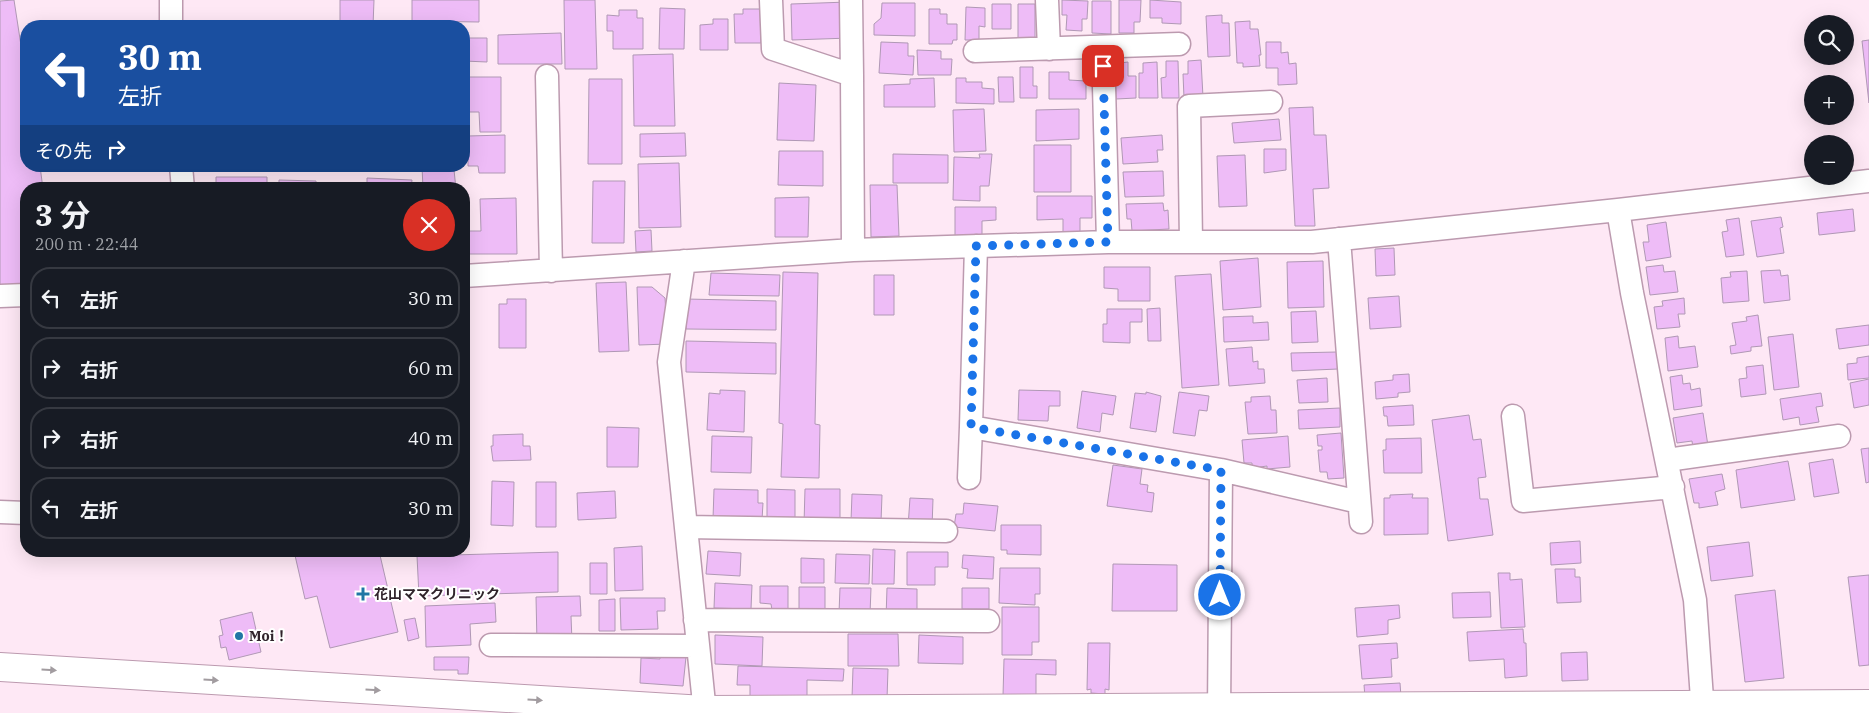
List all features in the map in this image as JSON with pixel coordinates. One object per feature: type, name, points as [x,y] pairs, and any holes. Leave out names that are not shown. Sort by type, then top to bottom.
[{"type":"street","points":[[171,0],[171,20]]},
{"type":"street","points":[[771,0],[772,49],[852,75]]},
{"type":"street","points":[[851,0],[853,250]]},
{"type":"street","points":[[1047,0],[1049,49]]},
{"type":"street","points":[[975,51],[1179,44]]},
{"type":"street","points":[[1103,47],[1108,242]]},
{"type":"street","points":[[547,76],[551,271]]},
{"type":"street","points":[[1191,242],[1189,106],[1271,102]]},
{"type":"street","points":[[470,276],[853,250],[1108,242],[1312,242],[1618,210],[1869,181]]},
{"type":"street","points":[[1618,210],[1632,293],[1695,600],[1702,709]]},
{"type":"street","points":[[971,427],[1221,470],[1360,512],[1339,239]]},
{"type":"street","points":[[969,478],[976,246]]},
{"type":"street","points":[[684,261],[669,362],[704,712]]},
{"type":"street","points":[[0,296],[20,295]]},
{"type":"street","points":[[1513,416],[1523,501],[1673,487]]},
{"type":"street","points":[[1667,460],[1839,436]]},
{"type":"street","points":[[1219,710],[1221,470]]},
{"type":"street","points":[[0,512],[20,513]]},
{"type":"street","points":[[686,527],[946,531]]},
{"type":"street","points":[[695,620],[988,622]]},
{"type":"street","points":[[491,645],[698,646]]},
{"type":"street","points":[[0,667],[704,712],[1702,709],[1869,704]]},
{"type":"building","points":[[14,0],[20,39],[20,172],[41,172],[42,182],[20,182],[20,289],[0,289],[0,1]]},
{"type":"building","points":[[340,0],[374,0],[373,20],[340,20]]},
{"type":"building","points":[[412,0],[479,0],[479,22],[470,22],[470,20],[412,20]]},
{"type":"building","points":[[564,0],[595,0],[597,69],[565,69]]},
{"type":"building","points":[[1062,0],[1088,1],[1087,19],[1082,19],[1082,31],[1066,30],[1067,15],[1062,15]]},
{"type":"building","points":[[1119,0],[1141,0],[1140,22],[1134,22],[1134,33],[1119,33]]},
{"type":"building","points":[[1150,0],[1181,2],[1181,24],[1162,23],[1162,18],[1150,18]]},
{"type":"building","points":[[1092,1],[1111,1],[1111,34],[1092,33]]},
{"type":"building","points":[[848,2],[850,38],[792,40],[791,4]]},
{"type":"building","points":[[882,3],[915,3],[915,36],[874,35],[874,24],[881,18]]},
{"type":"building","points":[[992,4],[1011,4],[1011,29],[992,29]]},
{"type":"building","points":[[1018,4],[1035,4],[1035,42],[1018,42]]},
{"type":"building","points":[[966,7],[985,8],[985,27],[979,26],[979,40],[965,40]]},
{"type":"building","points":[[660,8],[685,9],[684,49],[659,49]]},
{"type":"building","points":[[743,9],[760,9],[761,43],[735,43],[734,14],[743,14]]},
{"type":"building","points":[[929,9],[940,9],[940,14],[947,14],[947,24],[957,24],[957,40],[953,40],[952,44],[929,44]]},
{"type":"building","points":[[619,10],[637,10],[637,18],[643,18],[643,49],[613,49],[613,31],[607,31],[607,15],[619,16]]},
{"type":"building","points":[[1222,15],[1222,23],[1229,23],[1230,56],[1208,57],[1206,16]]},
{"type":"building","points":[[713,19],[728,19],[728,50],[700,50],[700,25],[713,24]]},
{"type":"building","points":[[1250,21],[1250,29],[1258,29],[1261,55],[1259,55],[1260,66],[1243,67],[1243,63],[1237,63],[1235,22]]},
{"type":"building","points":[[561,33],[562,64],[498,64],[498,35]]},
{"type":"building","points":[[470,38],[487,38],[487,62],[470,61]]},
{"type":"building","points":[[1869,40],[1869,103],[1862,41]]},
{"type":"building","points":[[881,42],[908,43],[908,56],[914,56],[913,75],[879,73]]},
{"type":"building","points":[[1266,42],[1281,42],[1281,53],[1288,52],[1289,64],[1296,63],[1297,84],[1278,85],[1278,68],[1266,68]]},
{"type":"building","points":[[917,50],[941,51],[941,59],[952,59],[951,75],[918,75]]},
{"type":"building","points":[[673,54],[675,126],[634,126],[633,55]]},
{"type":"building","points":[[1201,60],[1203,97],[1184,98],[1183,74],[1188,74],[1188,61]]},
{"type":"building","points":[[1166,61],[1178,61],[1179,98],[1162,98],[1161,78],[1166,77]]},
{"type":"building","points":[[1128,62],[1128,76],[1136,76],[1136,98],[1116,99],[1115,70],[1120,63]]},
{"type":"building","points":[[1157,62],[1158,98],[1139,98],[1139,73],[1143,73],[1143,63]]},
{"type":"building","points":[[1020,67],[1033,67],[1033,86],[1037,86],[1037,98],[1020,98]]},
{"type":"building","points":[[1049,72],[1069,72],[1069,80],[1086,81],[1086,99],[1049,99]]},
{"type":"building","points":[[470,77],[501,77],[501,132],[480,132],[479,112],[470,112]]},
{"type":"building","points":[[998,77],[1013,77],[1014,102],[999,102]]},
{"type":"building","points":[[934,78],[935,107],[884,107],[884,85],[910,84],[910,79]]},
{"type":"building","points":[[956,78],[966,78],[966,82],[982,82],[982,88],[994,89],[994,104],[956,103]]},
{"type":"building","points":[[589,79],[622,79],[622,164],[588,164]]},
{"type":"building","points":[[779,83],[816,85],[814,141],[777,140]]},
{"type":"building","points":[[1313,107],[1314,135],[1326,135],[1329,188],[1313,189],[1315,226],[1295,226],[1289,108]]},
{"type":"building","points":[[984,109],[986,151],[954,152],[953,110]]},
{"type":"building","points":[[1079,109],[1079,139],[1036,141],[1036,110]]},
{"type":"building","points":[[1279,119],[1281,140],[1234,143],[1232,123]]},
{"type":"building","points":[[685,133],[686,156],[640,157],[640,134]]},
{"type":"building","points":[[505,135],[505,173],[479,173],[478,166],[470,166],[470,136]]},
{"type":"building","points":[[1162,135],[1163,150],[1157,150],[1158,162],[1123,164],[1121,138]]},
{"type":"building","points":[[1034,145],[1071,145],[1071,192],[1034,192]]},
{"type":"building","points":[[1264,149],[1286,149],[1286,170],[1264,173]]},
{"type":"building","points":[[779,151],[823,151],[823,186],[778,185]]},
{"type":"building","points":[[893,154],[948,155],[948,183],[893,183]]},
{"type":"building","points":[[979,154],[992,154],[989,186],[980,186],[980,201],[953,200],[954,157],[980,158]]},
{"type":"building","points":[[1245,155],[1247,206],[1219,207],[1217,156]]},
{"type":"building","points":[[679,163],[681,227],[639,228],[638,164]]},
{"type":"building","points":[[1163,171],[1164,196],[1125,197],[1123,172]]},
{"type":"building","points":[[422,172],[454,172],[455,182],[423,182]]},
{"type":"building","points":[[216,177],[267,177],[267,182],[216,182]]},
{"type":"building","points":[[367,178],[412,180],[412,182],[367,182]]},
{"type":"building","points":[[279,180],[316,181],[316,182],[279,182]]},
{"type":"building","points":[[593,181],[625,181],[624,243],[592,243]]},
{"type":"building","points":[[870,185],[897,185],[899,236],[871,237]]},
{"type":"building","points":[[1037,196],[1092,196],[1092,218],[1080,218],[1080,239],[1063,239],[1063,219],[1037,220]]},
{"type":"building","points":[[809,197],[808,237],[775,237],[775,198]]},
{"type":"building","points":[[516,198],[517,254],[470,254],[470,231],[481,231],[480,199]]},
{"type":"building","points":[[1163,203],[1164,211],[1168,210],[1169,229],[1132,231],[1131,219],[1127,219],[1126,204]]},
{"type":"building","points":[[955,207],[996,207],[996,220],[982,221],[982,246],[955,246]]},
{"type":"building","points":[[1853,209],[1855,231],[1819,235],[1817,213]]},
{"type":"building","points":[[1781,217],[1783,227],[1780,228],[1784,253],[1757,257],[1751,221]]},
{"type":"building","points":[[1739,218],[1744,255],[1726,257],[1722,232],[1728,231],[1726,220]]},
{"type":"building","points":[[1666,222],[1671,257],[1646,261],[1643,242],[1649,242],[1647,225]]},
{"type":"building","points":[[651,230],[652,251],[636,252],[635,231]]},
{"type":"building","points":[[1394,248],[1395,275],[1376,276],[1375,249]]},
{"type":"building","points":[[1258,258],[1261,307],[1223,310],[1220,261]]},
{"type":"building","points":[[1323,261],[1324,307],[1288,308],[1287,262]]},
{"type":"building","points":[[1663,265],[1664,272],[1675,271],[1678,292],[1650,295],[1646,267]]},
{"type":"building","points":[[1104,267],[1150,267],[1150,301],[1118,301],[1118,289],[1104,288]]},
{"type":"building","points":[[1780,270],[1781,276],[1788,275],[1790,300],[1764,303],[1761,271]]},
{"type":"building","points":[[1747,271],[1749,301],[1723,303],[1721,278],[1731,277],[1730,272]]},
{"type":"building","points":[[783,272],[818,273],[815,424],[820,425],[819,478],[781,477],[783,424],[779,423]]},
{"type":"building","points":[[711,273],[780,275],[779,296],[709,295]]},
{"type":"building","points":[[1211,274],[1219,385],[1182,388],[1175,276]]},
{"type":"building","points":[[874,275],[894,275],[894,315],[874,315]]},
{"type":"building","points":[[626,282],[629,351],[599,352],[596,283]]},
{"type":"building","points":[[637,287],[652,287],[665,298],[668,344],[639,345]]},
{"type":"building","points":[[1399,296],[1401,327],[1370,329],[1368,298]]},
{"type":"building","points":[[1684,298],[1685,314],[1678,314],[1680,327],[1657,329],[1654,307],[1663,306],[1662,301]]},
{"type":"building","points":[[507,299],[526,299],[526,348],[499,348],[499,304],[507,304]]},
{"type":"building","points":[[686,299],[776,301],[776,330],[686,329]]},
{"type":"building","points":[[1160,308],[1161,341],[1148,341],[1147,309]]},
{"type":"building","points":[[1107,309],[1142,309],[1142,322],[1130,322],[1130,343],[1103,342],[1103,324],[1107,324]]},
{"type":"building","points":[[1316,311],[1318,342],[1292,343],[1291,312]]},
{"type":"building","points":[[1758,315],[1762,346],[1751,347],[1751,351],[1731,354],[1730,346],[1736,345],[1732,323],[1747,321],[1746,317]]},
{"type":"building","points":[[1253,316],[1253,323],[1268,322],[1269,340],[1224,342],[1223,317]]},
{"type":"building","points":[[1869,325],[1869,345],[1839,349],[1836,329]]},
{"type":"building","points":[[1793,334],[1799,387],[1774,390],[1768,337]]},
{"type":"building","points":[[1678,336],[1679,348],[1695,346],[1698,367],[1668,371],[1665,338]]},
{"type":"building","points":[[686,341],[776,343],[776,374],[686,372]]},
{"type":"building","points":[[1252,347],[1253,362],[1258,361],[1258,369],[1264,369],[1265,383],[1229,386],[1226,349]]},
{"type":"building","points":[[1337,352],[1338,369],[1292,371],[1291,353]]},
{"type":"building","points":[[1869,356],[1869,378],[1848,380],[1847,364],[1857,363],[1857,358]]},
{"type":"building","points":[[1763,365],[1766,394],[1741,397],[1739,379],[1747,378],[1746,367]]},
{"type":"building","points":[[1409,374],[1410,392],[1398,393],[1398,397],[1376,399],[1375,382],[1393,380],[1393,375]]},
{"type":"building","points":[[1682,375],[1683,384],[1690,383],[1691,390],[1700,388],[1702,406],[1674,410],[1670,377]]},
{"type":"building","points":[[1327,378],[1328,402],[1299,403],[1297,380]]},
{"type":"building","points":[[1869,379],[1869,405],[1854,408],[1850,383]]},
{"type":"building","points":[[720,390],[745,391],[744,432],[707,430],[709,393],[720,394]]},
{"type":"building","points":[[1019,390],[1060,391],[1060,406],[1049,406],[1048,421],[1018,420]]},
{"type":"building","points":[[1082,391],[1116,396],[1113,415],[1102,413],[1100,432],[1077,428]]},
{"type":"building","points":[[1146,392],[1161,396],[1156,432],[1130,428],[1135,393],[1146,394]]},
{"type":"building","points":[[1179,392],[1209,396],[1207,411],[1199,410],[1195,436],[1173,433]]},
{"type":"building","points":[[1821,393],[1823,406],[1816,407],[1819,422],[1800,425],[1799,417],[1783,420],[1780,399]]},
{"type":"building","points":[[1270,396],[1271,410],[1276,410],[1277,433],[1248,434],[1245,402],[1251,402],[1251,397]]},
{"type":"building","points":[[1413,405],[1414,425],[1388,426],[1387,416],[1384,416],[1383,407]]},
{"type":"building","points":[[1340,408],[1340,427],[1299,429],[1298,410]]},
{"type":"building","points":[[1703,413],[1708,446],[1693,448],[1692,441],[1677,443],[1673,418]]},
{"type":"building","points":[[1469,415],[1473,440],[1481,439],[1486,477],[1478,478],[1480,499],[1488,499],[1493,535],[1448,541],[1432,420]]},
{"type":"building","points":[[607,427],[639,428],[638,467],[607,467]]},
{"type":"building","points":[[1341,433],[1344,478],[1328,479],[1327,472],[1320,472],[1318,450],[1322,450],[1322,446],[1318,446],[1317,435]]},
{"type":"building","points":[[523,434],[523,446],[530,446],[531,460],[493,461],[491,446],[493,446],[493,435]]},
{"type":"building","points":[[712,436],[752,437],[751,473],[711,472]]},
{"type":"building","points":[[1288,436],[1290,467],[1267,469],[1267,466],[1252,470],[1252,463],[1244,463],[1242,440]]},
{"type":"building","points":[[1421,438],[1422,473],[1384,473],[1383,450],[1386,450],[1386,439]]},
{"type":"building","points":[[1869,448],[1869,482],[1866,483],[1861,449]]},
{"type":"building","points":[[1833,459],[1839,493],[1814,497],[1809,463]]},
{"type":"building","points":[[1788,461],[1795,500],[1741,508],[1736,470]]},
{"type":"building","points":[[1113,465],[1142,469],[1140,484],[1148,485],[1147,492],[1154,493],[1152,512],[1107,506]]},
{"type":"building","points":[[1722,474],[1725,489],[1715,492],[1718,505],[1699,508],[1699,503],[1694,503],[1689,479]]},
{"type":"building","points":[[492,481],[514,482],[513,526],[491,525]]},
{"type":"building","points":[[536,482],[556,482],[556,527],[536,527]]},
{"type":"building","points":[[714,489],[758,490],[758,503],[763,503],[762,520],[713,519]]},
{"type":"building","points":[[767,489],[795,490],[795,519],[767,518]]},
{"type":"building","points":[[805,489],[840,489],[840,524],[804,524]]},
{"type":"building","points":[[615,491],[616,518],[578,520],[577,493]]},
{"type":"building","points":[[852,494],[882,495],[881,522],[851,521]]},
{"type":"building","points":[[1413,494],[1412,498],[1428,498],[1428,534],[1384,535],[1384,498],[1390,498],[1390,495]]},
{"type":"building","points":[[910,498],[933,499],[932,528],[908,527]]},
{"type":"building","points":[[964,503],[998,506],[995,531],[954,527],[956,514],[963,514]]},
{"type":"building","points":[[1001,525],[1041,525],[1041,555],[1007,554],[1007,550],[1001,550]]},
{"type":"building","points":[[1580,541],[1581,563],[1551,565],[1550,543]]},
{"type":"building","points":[[1749,542],[1753,576],[1711,581],[1707,547]]},
{"type":"building","points":[[642,546],[643,590],[615,591],[614,548]]},
{"type":"building","points":[[873,549],[895,550],[894,584],[872,584]]},
{"type":"building","points":[[708,551],[741,553],[740,576],[706,574]]},
{"type":"building","points":[[558,552],[558,592],[419,596],[417,557],[470,557],[470,554]]},
{"type":"building","points":[[907,552],[948,552],[948,567],[935,567],[935,585],[907,585]]},
{"type":"building","points":[[836,554],[870,555],[869,584],[835,583]]},
{"type":"building","points":[[963,555],[994,557],[993,579],[967,578],[968,569],[962,568]]},
{"type":"building","name":"花山ママクリニック","points":[[295,557],[380,557],[398,632],[330,648],[317,596],[305,599]]},
{"type":"building","points":[[801,558],[824,559],[824,583],[801,583]]},
{"type":"building","points":[[590,563],[607,563],[607,594],[590,594]]},
{"type":"building","points":[[1113,564],[1177,565],[1177,611],[1112,611]]},
{"type":"building","points":[[1000,568],[1040,568],[1040,594],[1035,594],[1035,605],[999,603]]},
{"type":"building","points":[[1555,569],[1575,569],[1575,577],[1580,577],[1581,602],[1557,603]]},
{"type":"building","points":[[1498,573],[1510,573],[1510,580],[1522,579],[1525,627],[1501,628]]},
{"type":"building","points":[[1869,575],[1869,665],[1859,666],[1848,577]]},
{"type":"building","points":[[715,583],[752,585],[751,609],[714,608]]},
{"type":"building","points":[[760,586],[788,586],[788,611],[772,610],[771,604],[760,603]]},
{"type":"building","points":[[799,587],[825,587],[825,609],[799,609]]},
{"type":"building","points":[[840,588],[871,588],[870,614],[839,613]]},
{"type":"building","points":[[887,588],[917,589],[917,619],[886,618]]},
{"type":"building","points":[[962,588],[989,588],[989,609],[962,609]]},
{"type":"building","points":[[1775,590],[1784,678],[1745,682],[1735,595]]},
{"type":"building","points":[[1490,592],[1491,617],[1453,618],[1452,593]]},
{"type":"building","points":[[580,596],[581,616],[571,616],[572,642],[537,643],[536,597]]},
{"type":"building","points":[[620,598],[665,598],[665,611],[657,611],[658,629],[621,630]]},
{"type":"building","points":[[615,599],[615,631],[599,631],[599,600]]},
{"type":"building","points":[[495,603],[496,622],[470,624],[471,645],[426,647],[425,606]]},
{"type":"building","points":[[1399,605],[1400,618],[1388,620],[1388,634],[1357,637],[1355,608]]},
{"type":"building","points":[[1002,607],[1039,607],[1039,642],[1032,642],[1032,655],[1002,655]]},
{"type":"building","name":"Moi！","points":[[252,612],[261,652],[229,660],[226,647],[221,648],[219,636],[223,635],[220,620]]},
{"type":"building","points":[[415,618],[419,638],[408,641],[404,620]]},
{"type":"building","points":[[1523,629],[1524,643],[1526,643],[1527,676],[1505,678],[1504,659],[1469,661],[1467,632]]},
{"type":"building","points":[[848,634],[898,634],[899,666],[848,666]]},
{"type":"building","points":[[715,635],[763,637],[762,666],[715,664]]},
{"type":"building","points":[[919,635],[963,637],[963,664],[918,663]]},
{"type":"building","points":[[1088,643],[1110,643],[1109,690],[1105,689],[1105,694],[1091,693],[1091,689],[1087,690]]},
{"type":"building","points":[[1397,643],[1398,658],[1391,659],[1392,677],[1362,679],[1359,645]]},
{"type":"building","points":[[1587,652],[1588,680],[1562,681],[1561,653]]},
{"type":"building","points":[[660,655],[686,657],[683,686],[640,683],[641,658],[660,659]]},
{"type":"building","points":[[434,657],[469,657],[468,674],[458,674],[458,670],[434,670]]},
{"type":"building","points":[[1004,659],[1056,660],[1056,675],[1036,674],[1036,697],[1003,696]]},
{"type":"building","points":[[738,666],[844,669],[843,681],[807,680],[807,698],[750,696],[750,685],[737,685]]},
{"type":"building","points":[[853,668],[888,669],[887,699],[852,698]]},
{"type":"building","points":[[1400,683],[1401,697],[1365,697],[1364,685]]},
{"type":"place","name":"花山ママクリニック","points":[[363,594]]},
{"type":"place","name":"Moi！","points":[[239,636]]},
{"type":"route","points":[[1103,66],[1108,242],[976,246],[971,427],[1221,470],[1220,595]]}]
